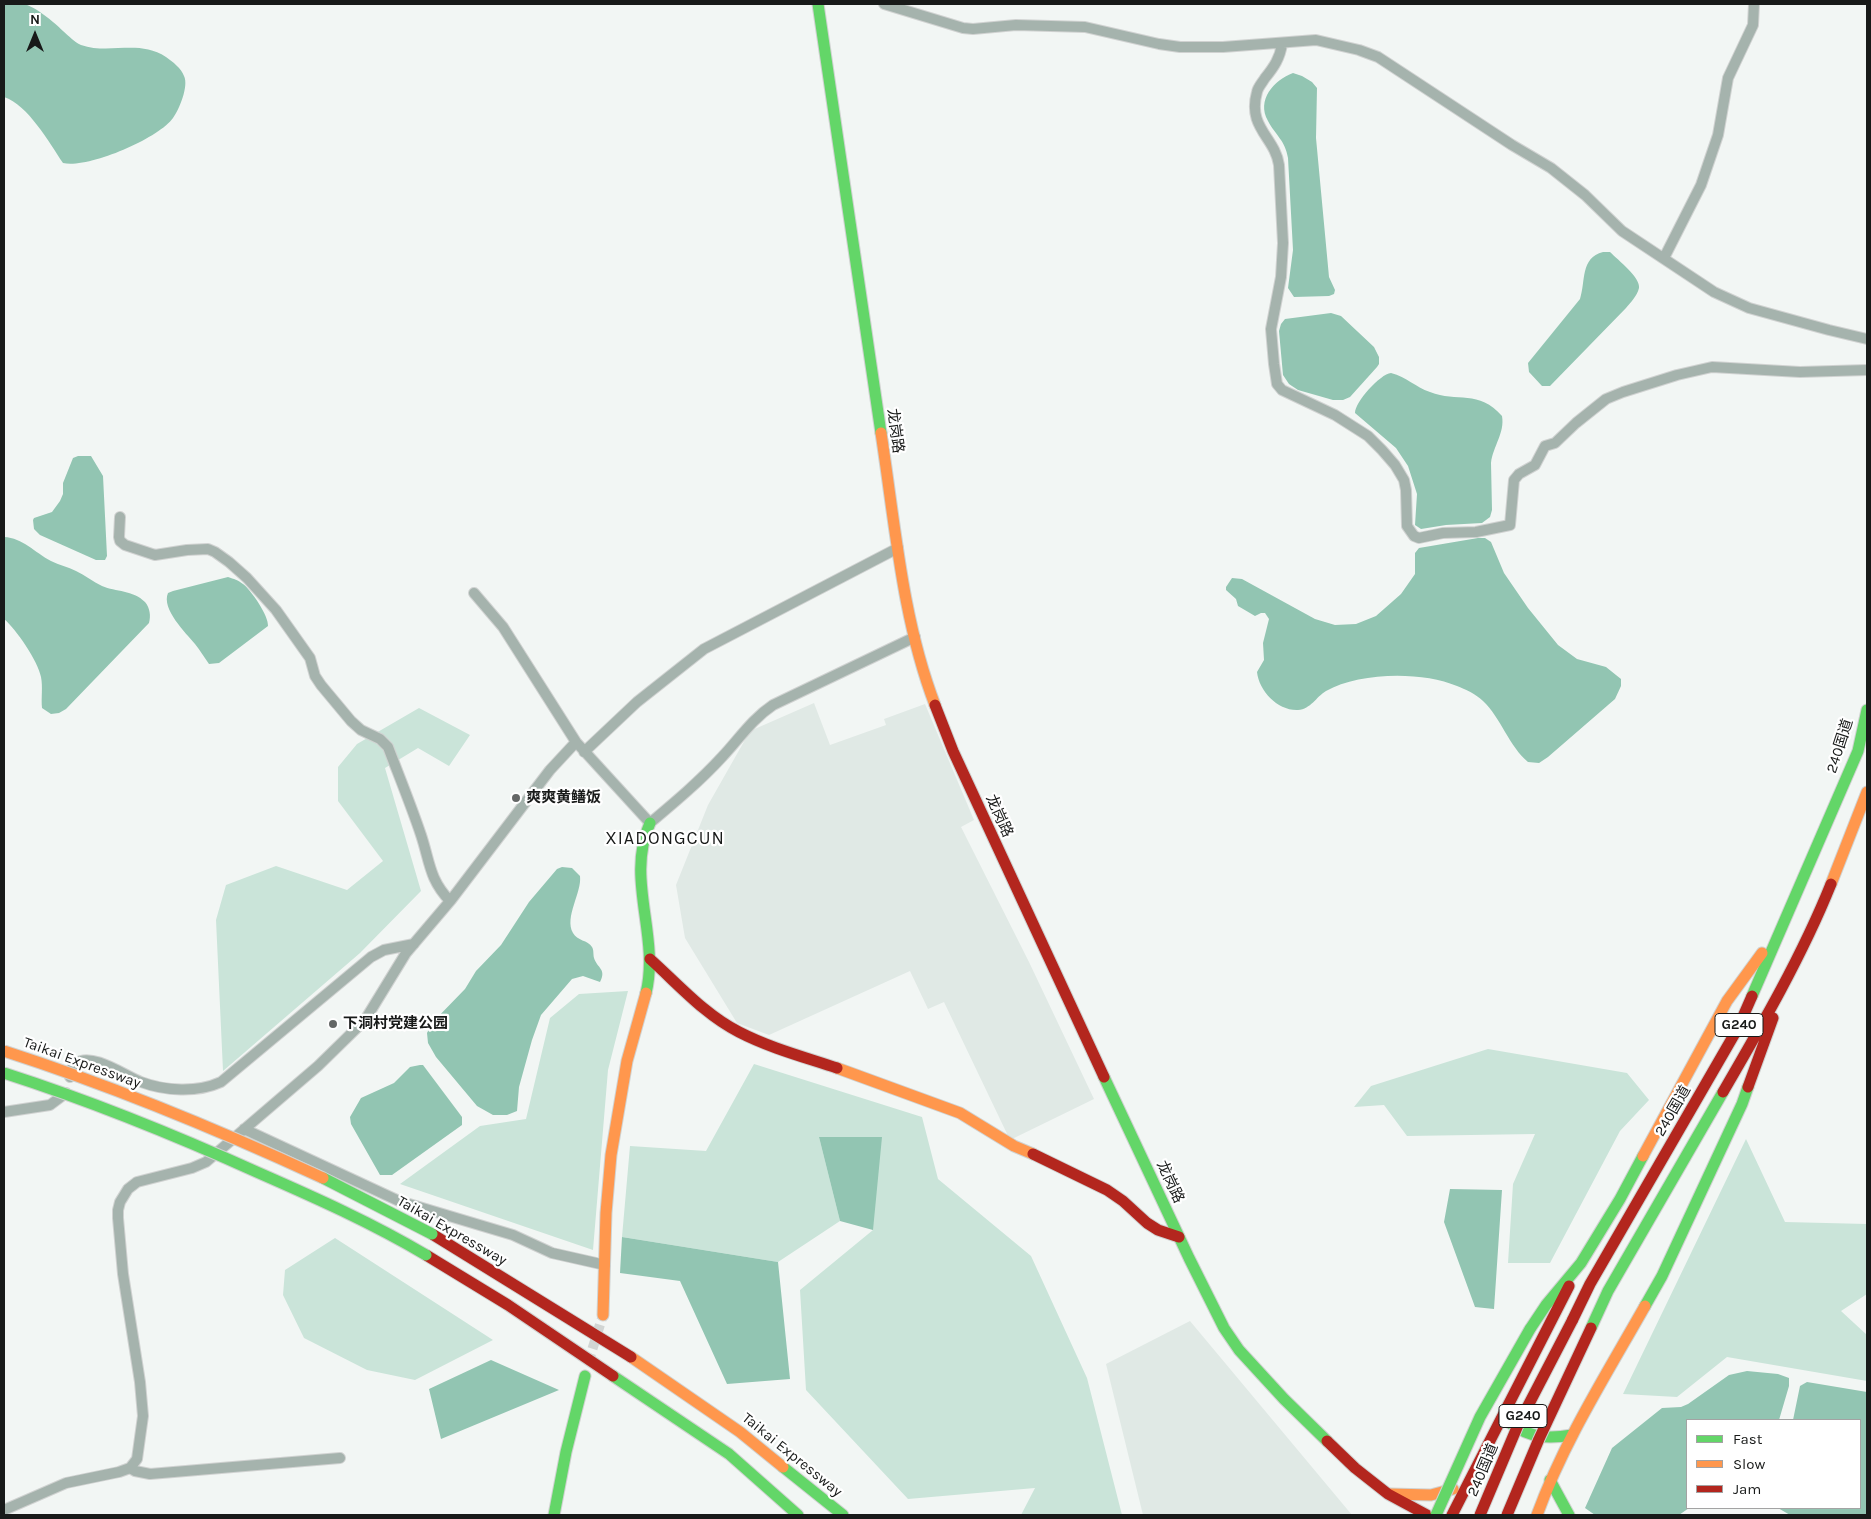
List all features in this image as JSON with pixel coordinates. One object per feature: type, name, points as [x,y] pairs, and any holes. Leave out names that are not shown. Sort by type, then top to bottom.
[{"type":"main road","name":"龙岗路","points":[[818,4],[898,548],[915,637],[927,684],[953,751],[1036,933],[1179,1237],[1224,1328],[1239,1350],[1316,1432],[1355,1468],[1388,1494],[1428,1515]]},
{"type":"main road","name":"240国道","points":[[1480,1515],[1518,1425],[1590,1284],[1738,1028],[1858,751],[1867,710]]},
{"type":"main road","name":"G240","points":[[1507,1515],[1539,1439],[1608,1291],[1752,1042],[1817,919],[1867,792]]},
{"type":"main road","points":[[602,1315],[608,1179],[629,1055],[647,987],[650,959],[640,863],[641,842],[650,822]]},
{"type":"main road","points":[[1452,1515],[1581,1263],[1620,1199],[1727,1001],[1783,924]]},
{"type":"main road","points":[[650,959],[708,1011],[739,1032],[772,1046],[960,1113],[1014,1146],[1103,1187],[1116,1195],[1147,1223],[1158,1230],[1179,1237]]},
{"type":"main road","points":[[1537,1515],[1550,1480],[1572,1435],[1662,1276],[1742,1104],[1789,972]]},
{"type":"main road","name":"Taikai Expressway","points":[[4,1051],[66,1071],[249,1145],[311,1173],[432,1234],[650,1369],[740,1432],[843,1515]]},
{"type":"main road","points":[[4,1073],[111,1111],[232,1161],[346,1212],[397,1238],[508,1305],[729,1454],[798,1515]]},
{"type":"main road","points":[[1436,1515],[1480,1417],[1530,1329],[1546,1305],[1581,1263]]},
{"type":"main road","points":[[554,1515],[566,1452],[585,1376]]},
{"type":"main road","points":[[1504,1415],[1511,1424],[1525,1434],[1550,1439],[1572,1435]]},
{"type":"main road","points":[[1550,1480],[1569,1515]]},
{"type":"main road","points":[[1388,1494],[1432,1495],[1458,1488],[1469,1482]]},
{"type":"main road","points":[[1388,1494],[1406,1515]]},
{"type":"street","points":[[884,4],[963,28],[1059,25],[1085,27],[1180,47],[1224,47],[1324,41],[1378,57],[1512,145],[1551,168],[1585,195],[1622,230],[1714,292],[1749,308],[1867,338]]},
{"type":"street","points":[[1664,258],[1701,185],[1718,135],[1728,78],[1753,25],[1754,4]]},
{"type":"street","points":[[1282,44],[1278,60],[1257,90],[1256,109],[1259,127],[1276,154],[1279,165],[1283,244],[1281,277],[1271,329],[1275,379],[1282,390],[1334,415],[1368,436],[1382,450],[1395,465],[1404,480],[1407,526],[1414,536],[1419,538],[1443,533],[1476,532],[1510,526],[1513,483],[1517,476],[1535,465],[1546,446],[1555,443],[1606,399],[1623,392],[1677,375],[1712,367],[1800,372],[1867,370]]},
{"type":"street","points":[[120,517],[119,538],[125,545],[152,554],[197,549],[208,549],[215,552],[247,578],[276,610],[310,658],[315,676],[321,685],[356,727],[380,739],[388,747],[421,834],[434,880],[439,890],[450,901]]},
{"type":"street","points":[[584,752],[638,702],[704,649],[898,548]]},
{"type":"street","points":[[474,593],[503,627],[576,742],[650,822],[694,786],[722,757],[752,721],[773,705],[915,637]]},
{"type":"street","points":[[4,1510],[66,1483],[111,1475],[130,1468],[137,1459],[143,1416],[118,1218],[120,1202],[128,1189],[137,1182],[203,1164],[318,1066],[360,1026],[406,953],[450,901],[550,770],[576,742]]},
{"type":"street","points":[[50,1104],[66,1093],[73,1066],[76,1062],[86,1060],[102,1064],[144,1083],[169,1088],[191,1089],[221,1082],[371,957],[384,950],[414,944]]},
{"type":"street","points":[[4,1112],[144,1083]]},
{"type":"street","points":[[244,1130],[399,1200],[513,1235],[552,1254],[604,1265]]},
{"type":"street","points":[[130,1468],[150,1474],[340,1458]]},
{"type":"shaded area","points":[[4,4],[28,5],[50,19],[81,45],[103,49],[145,49],[166,57],[179,68],[185,80],[183,98],[173,118],[153,135],[121,151],[74,164],[63,163],[30,116],[13,101],[4,97]]},
{"type":"shaded area","points":[[1293,73],[1312,82],[1317,88],[1316,138],[1329,277],[1335,290],[1334,294],[1329,296],[1294,297],[1288,288],[1293,250],[1288,158],[1282,142],[1268,121],[1264,106],[1269,92],[1279,80]]},
{"type":"shaded area","points":[[1603,252],[1610,252],[1633,274],[1639,284],[1637,294],[1626,308],[1550,386],[1542,386],[1529,372],[1528,363],[1580,299],[1587,265],[1591,259]]},
{"type":"shaded area","points":[[1331,313],[1341,316],[1374,347],[1379,357],[1377,367],[1350,397],[1343,400],[1333,400],[1298,390],[1289,384],[1283,375],[1279,331],[1281,324],[1285,319]]},
{"type":"shaded area","points":[[1391,373],[1430,392],[1449,397],[1476,399],[1485,402],[1502,416],[1502,428],[1491,463],[1492,510],[1490,517],[1482,523],[1446,525],[1421,529],[1415,525],[1417,494],[1408,466],[1396,448],[1355,413],[1359,402],[1369,389],[1381,378]]},
{"type":"shaded area","points":[[91,456],[103,476],[107,556],[105,560],[96,560],[40,535],[34,529],[34,518],[52,512],[60,501],[63,494],[63,483],[73,458]]},
{"type":"shaded area","points":[[4,537],[23,543],[51,561],[73,570],[102,586],[135,595],[147,604],[149,609],[149,623],[66,709],[59,713],[51,714],[42,708],[42,681],[39,670],[26,646],[4,619]]},
{"type":"shaded area","points":[[1485,538],[1491,542],[1504,573],[1528,608],[1558,645],[1577,659],[1606,667],[1621,679],[1621,686],[1615,699],[1548,757],[1539,763],[1528,762],[1515,748],[1495,715],[1483,701],[1467,690],[1443,681],[1409,676],[1373,677],[1355,680],[1322,693],[1310,705],[1298,710],[1283,707],[1271,698],[1261,686],[1257,672],[1264,660],[1263,643],[1269,619],[1265,613],[1255,616],[1238,606],[1236,599],[1226,590],[1232,578],[1242,579],[1315,619],[1335,625],[1356,624],[1376,616],[1401,594],[1415,574],[1415,553],[1419,548]]},
{"type":"shaded area","points":[[228,577],[246,587],[263,610],[268,626],[219,663],[209,664],[171,613],[168,606],[168,593]]},
{"type":"shaded area","points":[[814,703],[830,745],[886,725],[884,719],[925,704],[974,820],[961,827],[1029,962],[1094,1099],[1010,1140],[944,1002],[928,1009],[910,971],[769,1035],[737,1023],[685,938],[676,885],[708,805],[750,731]]},
{"type":"shaded area","points":[[419,708],[470,735],[449,766],[418,748],[385,768],[421,891],[360,953],[223,1071],[216,920],[226,885],[276,866],[347,890],[383,861],[338,801],[338,767],[357,744]]},
{"type":"shaded area","points":[[562,867],[572,868],[580,876],[580,883],[572,912],[571,927],[575,936],[592,947],[595,961],[602,971],[602,978],[600,982],[583,976],[572,979],[541,1015],[519,1087],[517,1111],[507,1115],[493,1115],[477,1106],[436,1057],[428,1043],[427,1033],[432,1023],[465,989],[476,971],[501,945],[529,902],[557,869]]},
{"type":"shaded area","points":[[628,991],[608,1070],[593,1250],[400,1184],[480,1126],[526,1119],[550,1018],[579,994]]},
{"type":"shaded area","points":[[1488,1049],[1627,1073],[1649,1100],[1620,1131],[1550,1263],[1508,1263],[1513,1184],[1535,1134],[1407,1136],[1384,1105],[1354,1107],[1371,1086]]},
{"type":"shaded area","points":[[754,1064],[922,1117],[938,1179],[1031,1256],[1087,1378],[1122,1515],[1021,1515],[1035,1488],[908,1499],[806,1390],[800,1290],[873,1230],[819,1137],[840,1221],[778,1262],[622,1237],[630,1146],[706,1151]]},
{"type":"shaded area","points":[[423,1065],[462,1117],[462,1125],[392,1175],[380,1175],[351,1124],[350,1117],[361,1098],[394,1083],[410,1067]]},
{"type":"shaded area","points":[[819,1137],[882,1137],[873,1230],[840,1221]]},
{"type":"shaded area","points":[[1746,1139],[1785,1222],[1867,1224],[1867,1294],[1841,1311],[1867,1335],[1867,1381],[1727,1357],[1677,1397],[1623,1394]]},
{"type":"shaded area","points":[[1450,1189],[1502,1190],[1494,1309],[1475,1307],[1444,1222]]},
{"type":"shaded area","points":[[622,1237],[778,1262],[790,1379],[727,1384],[680,1281],[620,1273]]},
{"type":"shaded area","points":[[335,1238],[493,1340],[415,1380],[367,1370],[304,1338],[283,1295],[285,1270]]},
{"type":"shaded area","points":[[1190,1321],[1352,1515],[1143,1515],[1106,1364]]},
{"type":"shaded area","points":[[491,1360],[559,1390],[441,1439],[429,1389]]},
{"type":"shaded area","points":[[1747,1371],[1778,1374],[1789,1378],[1789,1386],[1779,1419],[1686,1419],[1686,1509],[1688,1509],[1679,1515],[1595,1515],[1585,1508],[1612,1448],[1662,1408],[1681,1407],[1688,1404],[1729,1375]]},
{"type":"shaded area","points":[[1807,1382],[1867,1392],[1867,1515],[1790,1515],[1780,1509],[1861,1509],[1861,1419],[1793,1419],[1800,1386]]},
{"type":"tunnel","points":[[588,1363],[603,1315]]},
{"type":"traffic: fast","points":[[818,4],[881,433]]},
{"type":"traffic: fast","points":[[1752,996],[1858,751],[1867,710]]},
{"type":"traffic: fast","points":[[646,993],[649,950],[641,886],[641,865],[643,844],[650,823]]},
{"type":"traffic: fast","points":[[4,1073],[101,1107],[196,1145],[344,1211],[426,1255]]},
{"type":"traffic: fast","points":[[1104,1077],[1224,1328],[1239,1350],[1284,1399],[1327,1441]]},
{"type":"traffic: fast","points":[[1645,1306],[1662,1276],[1742,1104],[1748,1087]]},
{"type":"traffic: fast","points":[[1591,1328],[1608,1291],[1723,1092]]},
{"type":"traffic: fast","points":[[1530,1329],[1546,1305],[1581,1263],[1620,1199],[1643,1156]]},
{"type":"traffic: fast","points":[[323,1178],[432,1234]]},
{"type":"traffic: fast","points":[[1436,1515],[1480,1417],[1530,1329]]},
{"type":"traffic: fast","points":[[554,1515],[566,1452],[585,1376]]},
{"type":"traffic: fast","points":[[613,1376],[729,1454],[798,1515]]},
{"type":"traffic: fast","points":[[1510,1423],[1525,1432],[1540,1436],[1572,1435]]},
{"type":"traffic: fast","points":[[783,1467],[843,1515]]},
{"type":"traffic: fast","points":[[1550,1480],[1569,1515]]},
{"type":"traffic: slow","points":[[881,433],[907,605],[924,672],[935,705]]},
{"type":"traffic: slow","points":[[1831,884],[1867,792]]},
{"type":"traffic: slow","points":[[1643,1156],[1727,1001],[1762,953]]},
{"type":"traffic: slow","points":[[603,1315],[606,1213],[611,1155],[627,1061],[646,993]]},
{"type":"traffic: slow","points":[[4,1051],[85,1079],[165,1110],[323,1178]]},
{"type":"traffic: slow","points":[[837,1068],[960,1113],[1014,1146],[1033,1154]]},
{"type":"traffic: slow","points":[[1537,1515],[1573,1435],[1645,1306]]},
{"type":"traffic: slow","points":[[631,1357],[740,1432],[783,1467]]},
{"type":"traffic: slow","points":[[1390,1494],[1431,1495],[1453,1489]]},
{"type":"traffic: jam","points":[[935,705],[953,751],[1104,1077]]},
{"type":"traffic: jam","points":[[1723,1092],[1767,1016],[1820,911],[1831,884]]},
{"type":"traffic: jam","points":[[650,959],[692,999],[715,1017],[739,1032],[787,1052],[837,1068]]},
{"type":"traffic: jam","points":[[1572,1321],[1590,1284],[1738,1028],[1752,996]]},
{"type":"traffic: jam","points":[[1748,1087],[1773,1018]]},
{"type":"traffic: jam","points":[[1033,1154],[1107,1190],[1123,1201],[1147,1223],[1158,1230],[1179,1237]]},
{"type":"traffic: jam","points":[[432,1234],[631,1357]]},
{"type":"traffic: jam","points":[[426,1255],[508,1305],[613,1376]]},
{"type":"traffic: jam","points":[[1452,1515],[1569,1286]]},
{"type":"traffic: jam","points":[[1480,1515],[1518,1425],[1572,1321]]},
{"type":"traffic: jam","points":[[1507,1515],[1539,1439],[1591,1328]]},
{"type":"traffic: jam","points":[[1327,1441],[1355,1468],[1388,1494],[1427,1515]]},
{"type":"place","name":"爽爽黄鳝饭","points":[[516,798]]},
{"type":"place","name":"下洞村党建公园","points":[[333,1024]]},
{"type":"district","name":"XIADONGCUN","points":[[665,839]]}]
